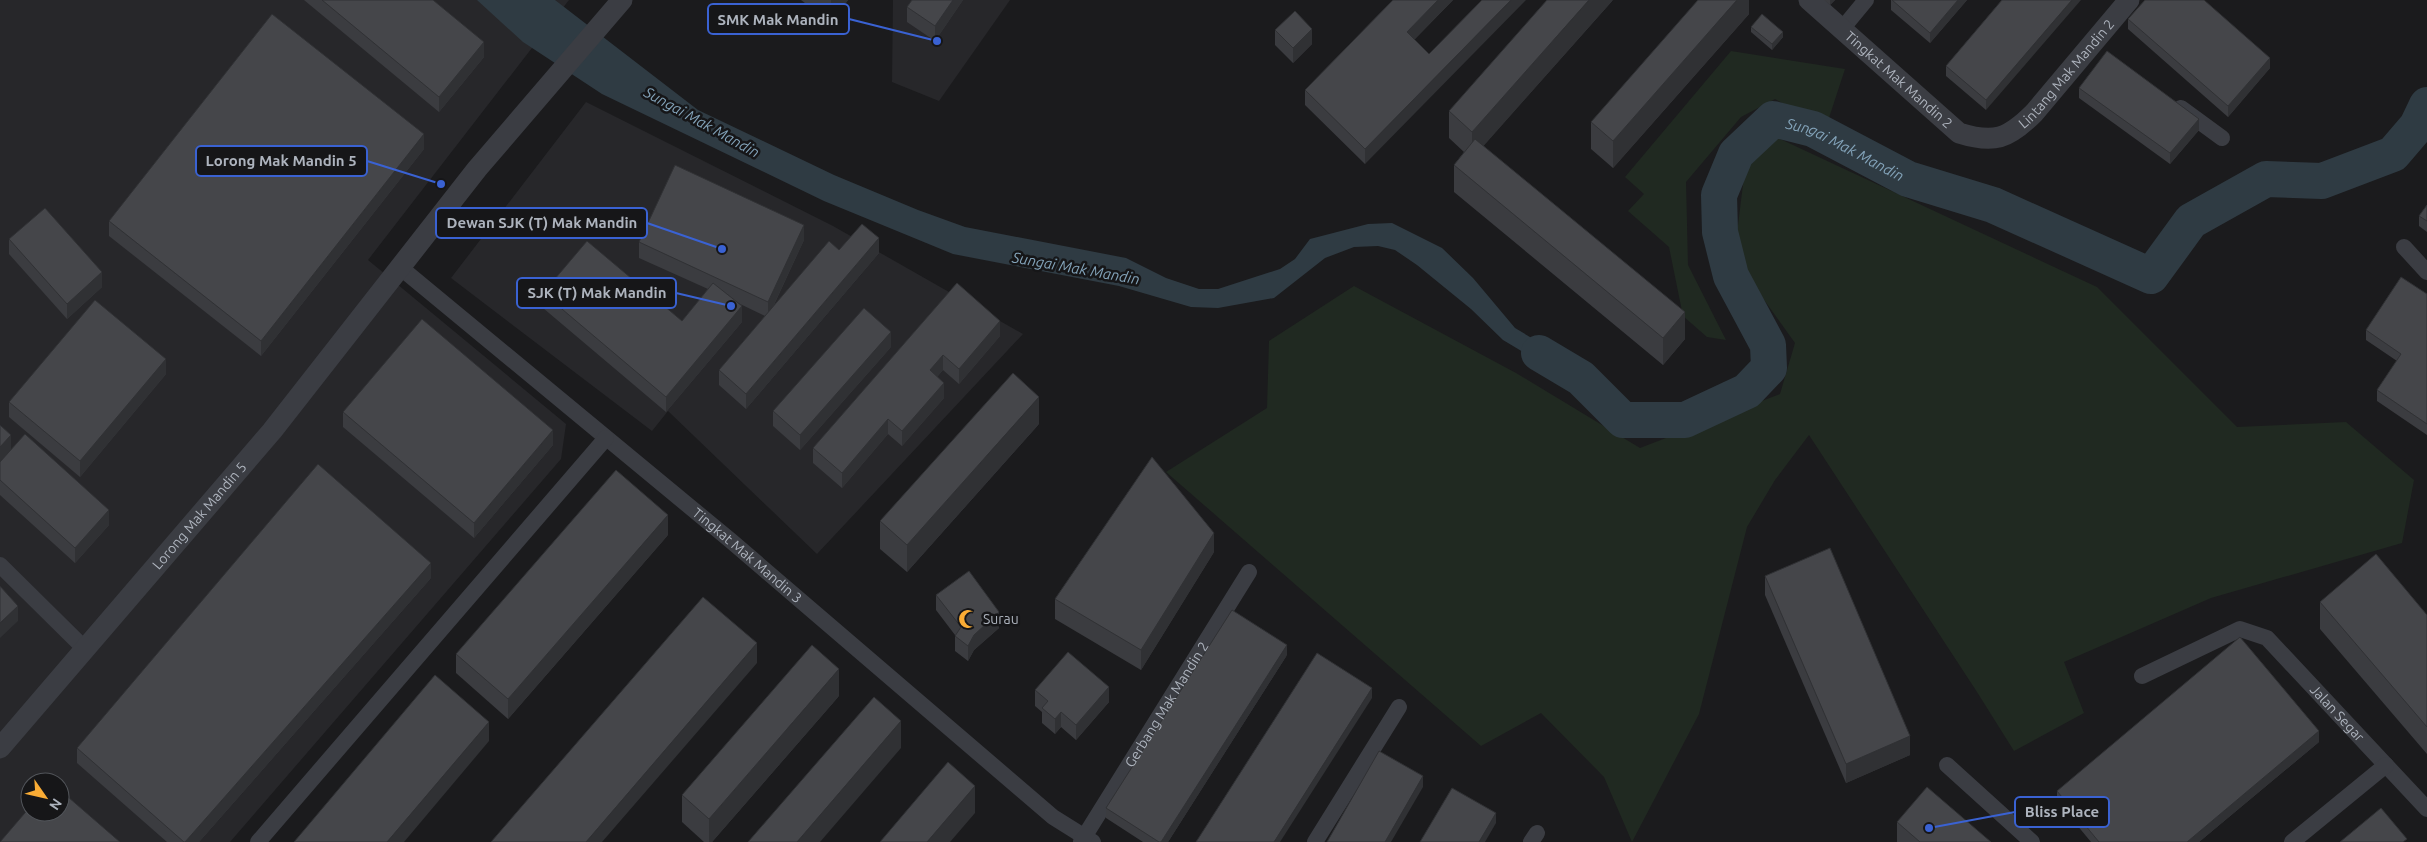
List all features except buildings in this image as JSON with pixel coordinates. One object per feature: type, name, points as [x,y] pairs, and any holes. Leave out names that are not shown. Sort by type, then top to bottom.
[{"type":"street","name":"Tingkat Mak Mandin 2","points":[[1810,0],[1960,133],[1980,139],[1997,139]]},
{"type":"street","points":[[1842,29],[1866,0]]},
{"type":"street","name":"Lintang Mak Mandin 2","points":[[1997,139],[2018,129],[2100,49],[2129,0]]},
{"type":"street","name":"Lorong Mak Mandin 5","points":[[0,748],[272,431],[477,169],[618,4]]},
{"type":"street","points":[[2168,99],[2222,138]]},
{"type":"street","points":[[2404,247],[2427,272]]},
{"type":"street","name":"Tingkat Mak Mandin 3","points":[[401,268],[730,540],[1053,817],[1086,840]]},
{"type":"street","points":[[258,842],[606,438]]},
{"type":"street","points":[[0,565],[86,650]]},
{"type":"street","name":"Gerbang Mak Mandin 2","points":[[1086,840],[1249,572]]},
{"type":"street","name":"Jalan Segar","points":[[2142,676],[2240,629],[2267,638],[2427,809]]},
{"type":"street","points":[[1316,842],[1399,707]]},
{"type":"street","points":[[1947,765],[2032,842]]},
{"type":"street","points":[[2292,842],[2386,765]]},
{"type":"shaded area","points":[[0,0],[569,0],[368,260],[566,424],[561,459],[230,842],[0,842]]},
{"type":"shaded area","points":[[893,0],[1010,0],[939,101],[892,82]]},
{"type":"shaded area","points":[[1731,51],[1845,69],[1826,127],[1775,99],[1741,117],[1686,182],[1688,265],[1726,340],[1707,337],[1683,316],[1669,247],[1628,211],[1644,194],[1625,177]]},
{"type":"shaded area","points":[[586,102],[833,226],[1023,334],[817,554],[668,411],[652,431],[451,278]]},
{"type":"shaded area","points":[[1778,138],[2097,287],[2237,427],[2346,422],[2414,480],[2402,543],[2211,598],[2064,662],[2084,713],[2014,751],[1809,435],[1775,480],[1747,527],[1699,714],[1632,842],[1604,777],[1541,713],[1481,746],[1166,472],[1267,408],[1269,341],[1354,286],[1516,373],[1640,448],[1780,394],[1795,343],[1734,258],[1745,168]]},
{"type":"water","points":[[477,0],[555,0],[698,110],[834,175],[918,210],[965,227],[1126,258],[1166,278],[1199,289],[1218,289],[1280,269],[1295,259],[1310,239],[1368,224],[1392,223],[1442,248],[1473,278],[1515,328],[1565,358],[1581,378],[1557,372],[1503,340],[1471,309],[1417,265],[1395,250],[1378,246],[1354,247],[1325,258],[1274,298],[1218,308],[1191,307],[1119,286],[953,254],[824,201],[602,94],[523,42]]},
{"type":"waterway","name":"Sungai Mak Mandin","points":[[1539,353],[1581,378],[1623,420],[1685,420],[1747,391],[1769,368],[1768,345],[1731,276],[1720,232],[1719,195],[1736,154],[1773,119],[1813,129],[1908,179],[1993,205],[2151,276],[2191,221],[2266,179],[2322,181],[2393,154],[2417,126],[2427,105]]},
{"type":"place","name":"SMK Mak Mandin","points":[[937,41]]},
{"type":"place","name":"Lorong Mak Mandin 5","points":[[441,184]]},
{"type":"place","name":"Dewan SJK (T) Mak Mandin","points":[[722,249]]},
{"type":"place","name":"SJK (T) Mak Mandin","points":[[731,306]]},
{"type":"place","name":"Surau","points":[[968,619]]},
{"type":"place","name":"Bliss Place","points":[[1929,828]]}]
